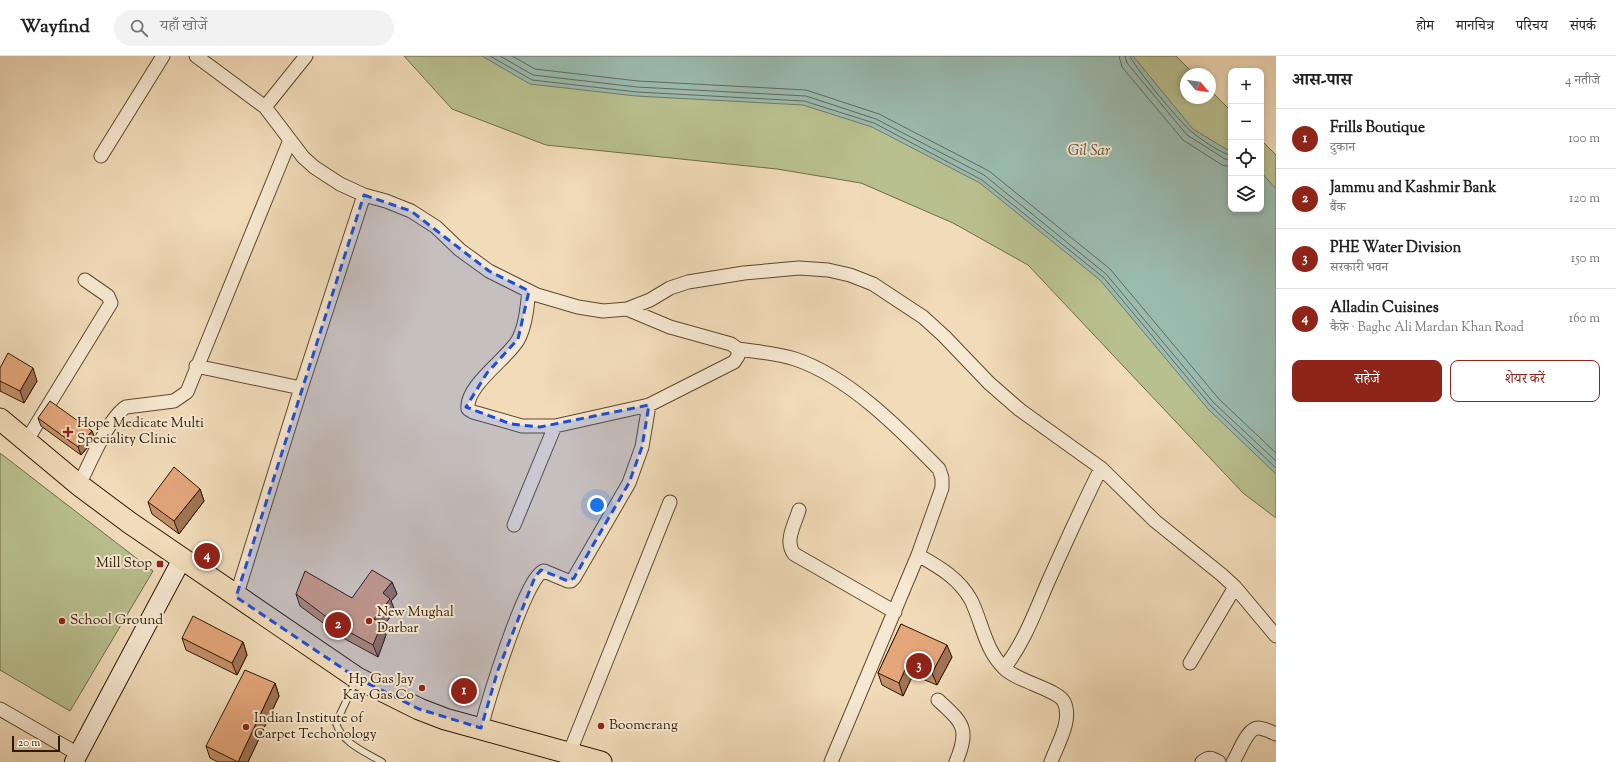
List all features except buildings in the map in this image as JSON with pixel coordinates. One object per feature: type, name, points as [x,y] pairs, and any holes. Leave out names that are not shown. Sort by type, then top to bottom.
[{"type":"highway","points":[[0,419],[79,485],[236,597],[357,678],[419,709],[445,719],[481,728],[566,758],[601,762]]},
{"type":"main road","points":[[76,760],[182,559]]},
{"type":"street","points":[[101,156],[163,56]]},
{"type":"street","points":[[196,56],[265,107],[303,157],[314,167],[340,184],[364,195],[386,201],[411,211],[436,227],[460,250],[489,271],[529,291],[584,308],[603,311],[628,309],[650,300],[670,288],[709,277],[799,268],[828,270],[850,275],[873,284],[923,317],[989,382],[1020,410],[1101,468],[1155,521],[1207,562],[1235,588],[1276,636]]},
{"type":"street","points":[[265,107],[306,56]]},
{"type":"street","points":[[79,485],[112,422],[120,410],[126,407],[174,401],[187,392],[196,366],[290,140]]},
{"type":"street","points":[[236,597],[301,388],[364,195]]},
{"type":"street","points":[[27,440],[111,303],[108,296],[85,280]]},
{"type":"street","points":[[529,291],[523,328],[518,340],[487,373],[470,397],[468,408],[487,417],[522,426],[555,426],[649,405],[734,362],[738,356],[738,349]]},
{"type":"street","points":[[628,309],[670,327],[722,341],[738,349],[795,359],[820,370],[845,386],[896,426],[939,469],[942,478],[942,488],[918,556],[831,762]]},
{"type":"street","points":[[196,366],[301,388]]},
{"type":"street","points":[[481,728],[498,670],[535,577],[540,572],[544,571],[568,581],[571,581],[574,578],[629,483],[642,447],[649,405]]},
{"type":"street","points":[[514,525],[555,426]]},
{"type":"street","points":[[1004,668],[1015,655],[1078,514],[1101,468]]},
{"type":"street","points":[[566,758],[670,502]]},
{"type":"street","points":[[799,510],[789,542],[790,548],[794,554],[815,568],[895,612]]},
{"type":"street","points":[[918,556],[941,568],[957,581],[970,600],[989,645],[1004,668],[1018,678],[1057,695],[1064,700],[1068,717],[1051,762]]},
{"type":"street","points":[[1190,663],[1235,588]]},
{"type":"street","points":[[938,700],[957,718],[964,729],[963,746],[956,762]]},
{"type":"street","points":[[0,709],[76,760]]},
{"type":"street","points":[[1233,762],[1249,733],[1253,729],[1259,728],[1276,734]]},
{"type":"street","points":[[1202,762],[1207,758],[1212,757],[1219,762]]},
{"type":"lane","points":[[357,678],[336,723],[338,732],[351,744],[382,762]]},
{"type":"highlighted area","points":[[364,195],[411,211],[489,271],[529,291],[518,339],[487,373],[466,407],[511,424],[540,427],[649,405],[642,447],[629,483],[574,578],[568,581],[541,570],[535,577],[498,670],[481,728],[419,709],[357,678],[236,597]]},
{"type":"green space","name":"Gil Sar","points":[[404,56],[1176,56],[1188,68],[1180,68],[1180,104],[1216,104],[1216,96],[1228,108],[1228,212],[1264,212],[1264,143],[1276,155],[1276,518],[1243,493],[1028,265],[953,223],[861,183],[777,169],[546,145],[452,109]]},
{"type":"green space","name":"School Ground","points":[[0,453],[153,571],[70,711],[0,670]]},
{"type":"water","name":"Gil Sar","points":[[482,56],[1133,56],[1193,129],[1228,150],[1228,212],[1264,212],[1264,175],[1276,189],[1276,474],[1208,409],[1100,280],[980,183],[872,127],[803,105],[636,96],[530,84]]},
{"type":"place","name":"Hope Medicate Multi Speciality Clinic","points":[[68,432]]},
{"type":"place","name":"Alladin Cuisines","points":[[207,556]]},
{"type":"place","name":"Mill Stop","points":[[160,564]]},
{"type":"place","name":"School Ground","points":[[62,621]]},
{"type":"place","name":"New Mughal Darbar","points":[[369,621]]},
{"type":"place","name":"Jammu and Kashmir Bank","points":[[338,625]]},
{"type":"place","name":"PHE Water Division","points":[[919,666]]},
{"type":"place","name":"Hp Gas Jay Kay Gas Co","points":[[422,688]]},
{"type":"place","name":"Frills Boutique","points":[[464,691]]},
{"type":"place","name":"Boomerang","points":[[601,726]]},
{"type":"place","name":"Indian Institute of Carpet Techonology","points":[[246,727]]}]
